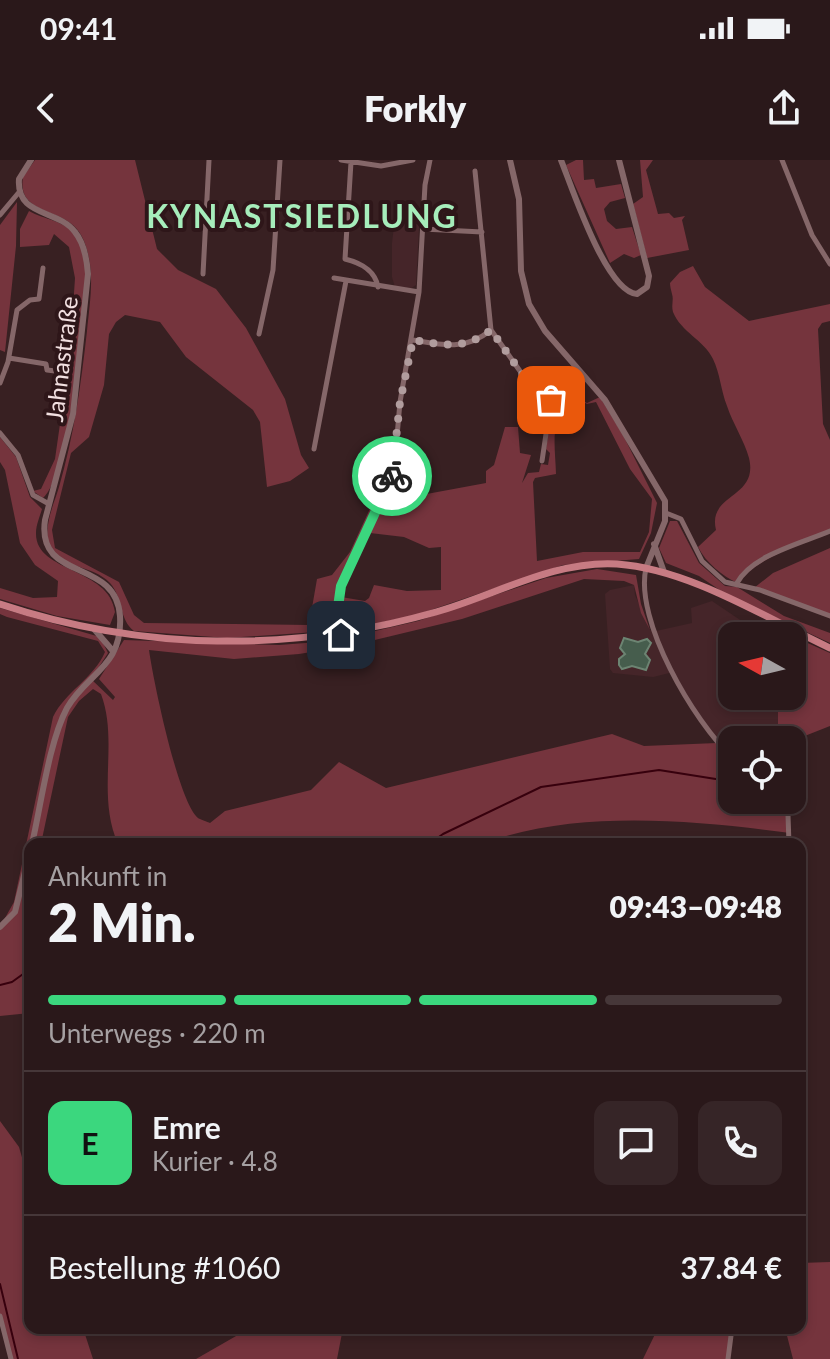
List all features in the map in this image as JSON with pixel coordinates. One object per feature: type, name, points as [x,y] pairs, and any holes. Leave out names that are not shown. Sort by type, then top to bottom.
[{"type":"main road","points":[[0,604],[119,633],[228,642],[293,640],[341,635],[447,609],[566,569],[612,564],[664,572],[830,648]]},
{"type":"street","points":[[0,215],[20,191],[20,176],[31,160]]},
{"type":"street","points":[[203,274],[209,160]]},
{"type":"street","points":[[259,334],[273,270],[280,160]]},
{"type":"street","points":[[341,160],[393,165],[413,160]]},
{"type":"street","points":[[341,635],[338,607],[341,586],[394,471],[400,402],[419,292],[430,160]]},
{"type":"street","points":[[510,160],[519,199],[521,271],[529,304],[545,331],[611,410],[661,493],[666,513],[646,568],[644,601],[672,672],[692,708],[718,740]]},
{"type":"street","points":[[561,160],[607,264],[624,290],[637,294],[647,287],[649,276],[619,160]]},
{"type":"street","points":[[782,160],[812,235],[830,264]]},
{"type":"street","points":[[351,162],[345,259],[366,268],[376,279],[378,287]]},
{"type":"street","points":[[475,171],[491,330],[532,388],[551,400],[542,461]]},
{"type":"street","name":"Jahnastraße","points":[[20,191],[33,209],[74,230],[87,267],[86,312],[73,414],[44,533],[48,549],[66,565],[105,583],[115,596],[120,615],[119,633]]},
{"type":"street","points":[[423,229],[482,232]]},
{"type":"street","points":[[0,383],[9,358],[17,310],[30,300],[39,299],[43,268]]},
{"type":"street","points":[[334,278],[419,292]]},
{"type":"street","points":[[314,449],[346,281]]},
{"type":"street","points":[[413,340],[454,347],[476,341],[491,330]]},
{"type":"street","points":[[9,358],[46,364],[47,370],[55,371]]},
{"type":"street","points":[[0,433],[18,455],[33,495],[49,504]]},
{"type":"street","points":[[666,513],[681,519],[708,569],[729,584],[737,583],[830,616]]},
{"type":"street","points":[[737,583],[742,575],[764,560],[830,531]]},
{"type":"street","points":[[654,544],[664,572]]},
{"type":"street","points":[[94,629],[113,651]]},
{"type":"street","points":[[33,838],[62,721],[73,700],[106,666],[119,633]]},
{"type":"street","points":[[786,814],[790,824],[789,838]]},
{"type":"street","points":[[0,927],[15,912],[24,875]]},
{"type":"street","points":[[0,1316],[11,1359]]},
{"type":"street","points":[[728,1359],[731,1334]]},
{"type":"shaded area","points":[[35,160],[135,160],[157,249],[178,270],[216,289],[246,328],[285,399],[301,455],[309,468],[290,481],[267,487],[260,422],[253,410],[186,357],[160,322],[125,315],[109,334],[104,385],[89,437],[71,453],[52,530],[55,548],[119,582],[134,615],[144,623],[309,625],[317,579],[332,575],[350,552],[374,500],[378,501],[338,585],[336,623],[331,631],[227,638],[134,631],[126,621],[110,583],[62,559],[50,546],[48,524],[69,449],[79,390],[90,306],[91,272],[87,249],[77,230],[66,220],[39,208],[26,197],[23,177]]},
{"type":"shaded area","points":[[583,160],[584,180],[594,179],[596,188],[621,184],[625,198],[610,202],[604,209],[607,221],[616,229],[632,227],[641,255],[634,258],[624,254],[610,263],[566,165]]},
{"type":"shaded area","points":[[640,160],[653,160],[646,170],[658,214],[669,213],[674,218],[685,216],[682,220],[689,250],[647,258],[633,204],[643,197]]},
{"type":"shaded area","points":[[17,202],[16,246],[5,352],[0,350],[0,225]]},
{"type":"shaded area","points":[[396,209],[420,209],[416,285],[410,289],[395,287],[392,277]]},
{"type":"shaded area","points":[[29,211],[72,231],[81,248],[86,278],[78,363],[67,431],[52,485],[43,498],[33,491],[41,489],[55,459],[70,354],[75,278],[69,247],[54,234],[49,245],[20,247],[20,229]]},
{"type":"shaded area","points":[[693,266],[705,287],[749,321],[830,304],[830,321],[822,323],[818,329],[823,424],[830,440],[830,531],[768,559],[737,583],[715,568],[698,547],[716,530],[715,518],[719,509],[741,489],[750,471],[747,451],[727,406],[713,359],[673,312],[670,283],[680,272]]},
{"type":"shaded area","points":[[572,394],[587,403],[600,397],[624,437],[657,503],[651,533],[639,559],[563,565],[416,615],[350,629],[345,626],[341,597],[365,601],[374,585],[407,591],[441,590],[441,547],[429,548],[404,537],[370,533],[389,493],[405,498],[486,483],[486,471],[494,465],[505,427],[518,427],[520,453],[531,455],[522,483],[528,473],[539,472],[541,464],[548,465],[550,453],[546,449],[553,402],[562,406]],"holes":[[[572,396],[587,404],[596,402],[630,469],[652,499],[649,532],[640,552],[583,552],[537,561],[533,482],[535,478],[556,474],[555,432],[565,405]]]},
{"type":"shaded area","points":[[0,437],[16,457],[30,497],[42,509],[36,530],[39,546],[47,556],[100,586],[110,597],[115,612],[110,625],[57,616],[0,599],[0,588],[33,598],[57,597],[58,581],[35,565],[20,543],[5,470],[0,462]]},
{"type":"shaded area","points":[[670,521],[677,521],[699,563],[725,586],[737,587],[784,616],[800,622],[785,622],[727,595],[699,576],[666,563],[659,548]]},
{"type":"shaded area","points":[[830,548],[830,616],[754,588],[773,573]]},
{"type":"shaded area","points":[[597,569],[636,575],[650,630],[641,613],[634,585],[624,581],[584,579],[462,619],[354,645],[299,654],[234,659],[149,650],[182,789],[198,818],[210,823],[225,811],[311,790],[339,762],[386,788],[612,734],[644,746],[717,743],[718,814],[786,814],[790,833],[714,824],[634,820],[555,826],[502,838],[116,838],[109,806],[106,712],[101,694],[93,689],[79,701],[68,717],[42,838],[27,838],[53,717],[94,670],[105,652],[98,641],[7,617],[0,614],[0,608],[100,637],[108,653],[91,679],[113,700],[115,697],[99,679],[124,640],[279,645],[332,641],[418,621],[546,578]]},
{"type":"shaded area","points":[[634,585],[635,595],[650,630],[692,623],[691,608],[712,601],[743,622],[718,622],[718,710],[785,710],[787,726],[718,726],[718,744],[673,672],[653,677],[613,673],[610,669],[605,594]]},
{"type":"shaded area","points":[[806,624],[830,633],[830,643],[806,632]]},
{"type":"shaded area","points":[[806,642],[830,653],[830,726],[806,735],[806,726],[778,725],[778,710],[806,710]]},
{"type":"shaded area","points":[[24,855],[24,1014],[0,1016],[0,927],[14,902]]},
{"type":"shaded area","points":[[0,1121],[19,1147],[24,1164],[24,1334],[85,1334],[93,1359],[11,1359],[0,1316]]},
{"type":"shaded area","points":[[830,1262],[830,1359],[793,1359],[787,1334],[806,1334],[806,1263]]},
{"type":"shaded area","points":[[240,1334],[342,1334],[337,1359],[196,1359]]},
{"type":"shaded area","points":[[655,1334],[731,1334],[728,1359],[643,1359]]},
{"type":"building","points":[[624,638],[638,642],[647,639],[651,643],[645,654],[650,660],[646,670],[632,666],[622,669],[619,665],[619,659],[625,654],[620,648]]},
{"type":"waterway","points":[[437,838],[541,787],[659,770],[718,779]]},
{"type":"waterway","points":[[0,985],[12,982],[24,973]]},
{"type":"waterway","points":[[0,1284],[18,1359]]},
{"type":"way so far","points":[[392,476],[400,402],[413,340],[454,347],[476,341],[491,330],[532,388],[551,400]]},
{"type":"district","name":"KYNASTSIEDLUNG","points":[[302,215]]},
{"type":"route","points":[[341,635],[338,599],[341,586],[392,476]]}]
